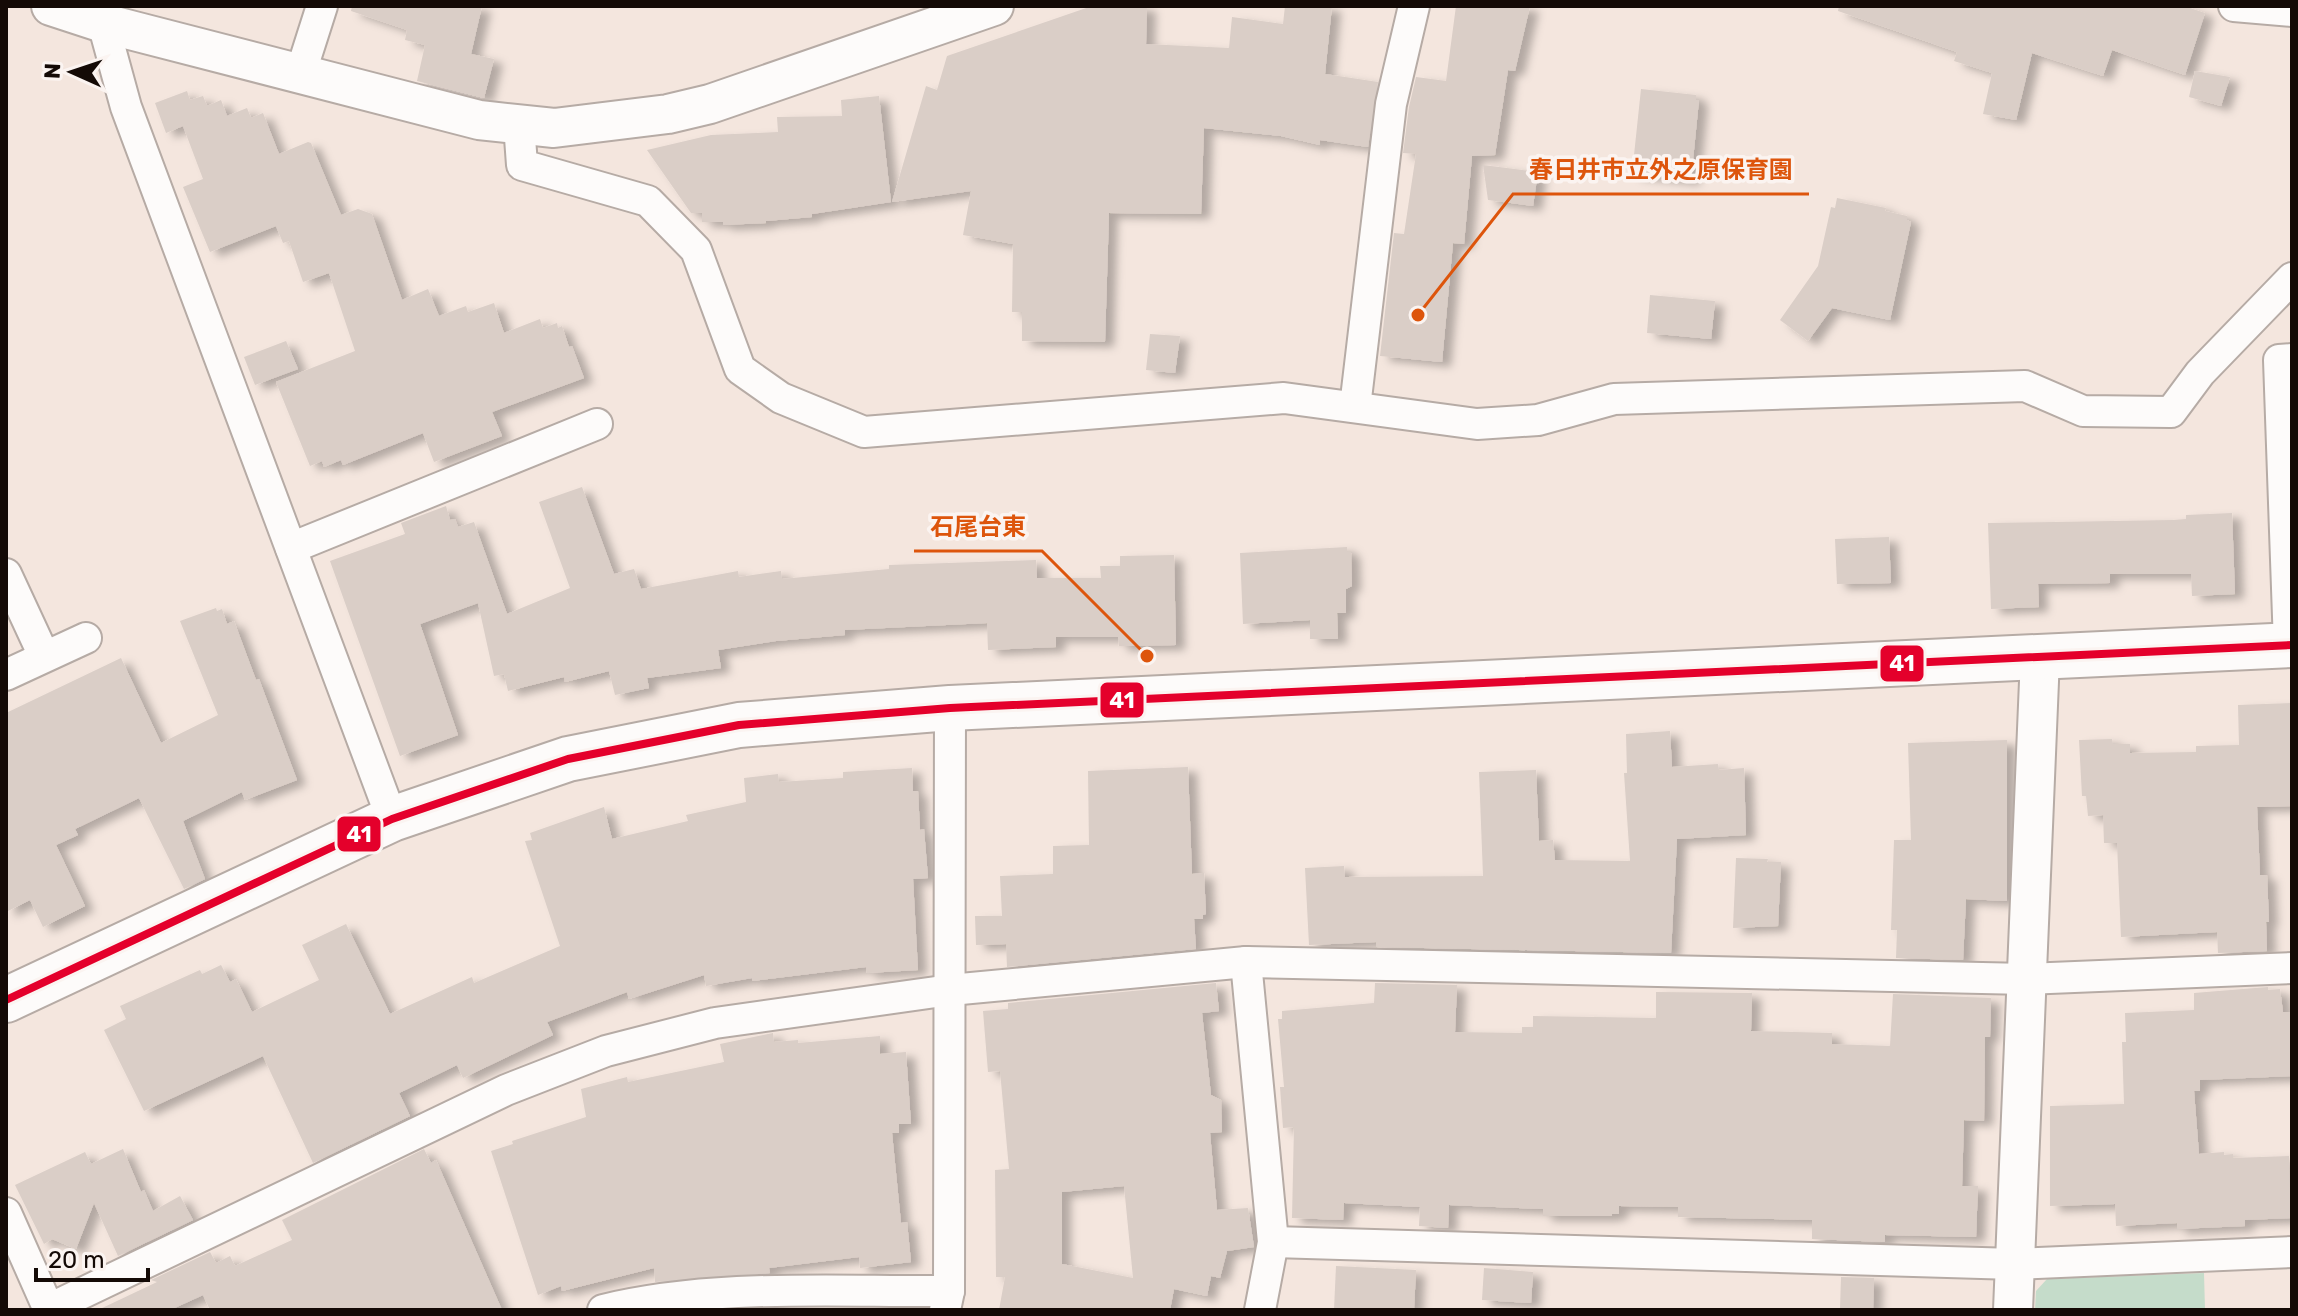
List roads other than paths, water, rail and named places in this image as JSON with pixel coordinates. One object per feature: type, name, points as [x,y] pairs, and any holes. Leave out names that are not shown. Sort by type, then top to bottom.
[{"type":"main road","points":[[6,1000],[392,819],[584,756],[739,725],[950,708],[2290,645]]},
{"type":"street","points":[[51,6],[103,23],[479,120],[554,128],[668,114],[710,104],[994,6]]},
{"type":"street","points":[[300,75],[322,6]]},
{"type":"street","points":[[1355,407],[1391,104],[1414,6]]},
{"type":"street","points":[[2234,6],[2292,11]]},
{"type":"street","points":[[103,23],[126,107],[392,819]]},
{"type":"street","points":[[519,124],[522,165],[648,201],[696,250],[740,369],[781,398],[864,432],[1284,398],[1477,424],[1538,420],[1614,399],[2025,386],[2083,411],[2171,412],[2200,373],[2292,278]]},
{"type":"street","points":[[2290,645],[2279,360],[2292,359]]},
{"type":"street","points":[[291,548],[597,424]]},
{"type":"street","points":[[6,574],[44,656]]},
{"type":"street","points":[[6,675],[86,638]]},
{"type":"street","points":[[2013,1310],[2040,657]]},
{"type":"street","points":[[603,1310],[636,1302],[754,1292],[947,1300],[950,708]]},
{"type":"street","points":[[1246,962],[1273,1242],[1260,1310]]},
{"type":"street","points":[[6,1213],[48,1310],[506,1090],[606,1051],[715,1023],[950,990],[1246,962],[2027,979],[2292,968]]},
{"type":"street","points":[[1273,1242],[2015,1264],[2292,1252]]},
{"type":"place","name":"春日井市立外之原保育園","points":[[1418,315]]},
{"type":"place","name":"石尾台東","points":[[1147,656]]}]
